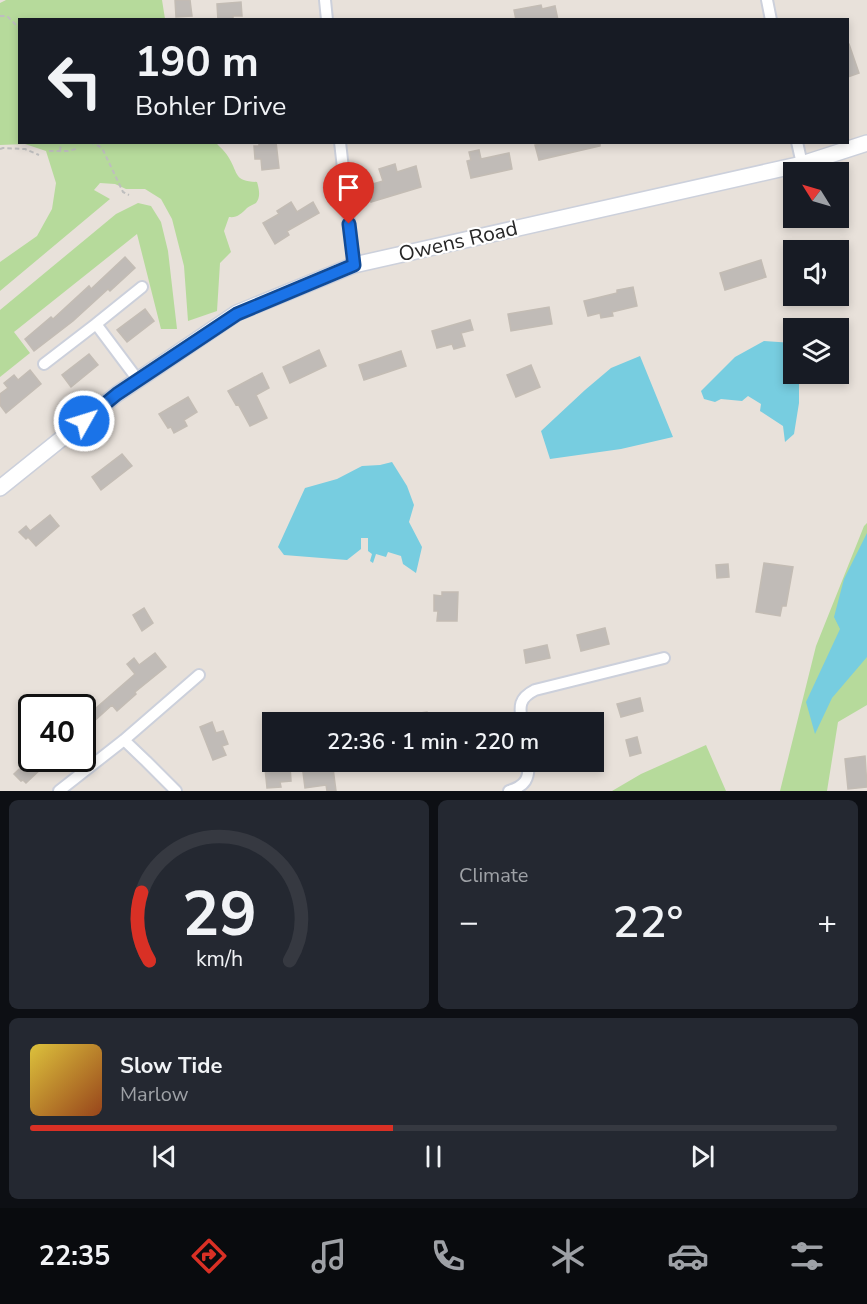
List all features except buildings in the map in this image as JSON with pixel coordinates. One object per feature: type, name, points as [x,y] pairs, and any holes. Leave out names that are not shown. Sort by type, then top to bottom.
[{"type":"street","points":[[326,0],[327,18]]},
{"type":"street","points":[[767,0],[771,18]]},
{"type":"street","name":"Owens Road","points":[[808,162],[867,143]]},
{"type":"street","points":[[340,144],[354,265]]},
{"type":"street","points":[[797,144],[802,162]]},
{"type":"street","name":"Owens Road","points":[[0,488],[117,394],[237,314],[354,265],[783,168]]},
{"type":"street","points":[[44,364],[142,287]]},
{"type":"street","points":[[96,324],[138,380]]},
{"type":"street","points":[[521,712],[520,703],[526,694],[535,690],[664,658]]},
{"type":"street","points":[[59,791],[124,740],[199,675]]},
{"type":"street","points":[[124,740],[176,791]]},
{"type":"street","points":[[509,791],[520,787],[527,779],[528,772]]},
{"type":"path","points":[[0,16],[8,16],[18,27]]},
{"type":"path","points":[[60,151],[61,144]]},
{"type":"path","points":[[94,144],[103,150],[123,192],[129,195]]},
{"type":"path","points":[[0,149],[25,149],[39,155]]},
{"type":"path","points":[[49,151],[75,149]]},
{"type":"green space","points":[[6,0],[162,0],[165,18],[18,18],[18,144],[25,144],[0,145],[0,3]]},
{"type":"green space","points":[[25,144],[217,144],[238,176],[244,180],[257,182],[259,198],[256,203],[239,215],[229,217],[224,231],[231,252],[220,263],[217,311],[188,321],[184,266],[172,219],[161,199],[145,189],[126,189],[115,184],[100,183],[94,190],[110,199],[0,291],[0,262],[37,236],[52,209],[56,183],[46,151]]},
{"type":"green space","points":[[138,203],[151,206],[161,222],[168,251],[177,329],[161,329],[137,234],[14,332],[30,353],[0,377],[0,310],[116,214]]},
{"type":"green space","points":[[867,523],[867,705],[838,722],[827,791],[780,791],[816,646]]},
{"type":"green space","points":[[706,745],[726,791],[612,791],[641,774]]},
{"type":"water","points":[[764,341],[783,342],[783,384],[799,384],[799,403],[794,434],[785,442],[783,426],[760,411],[761,404],[748,396],[742,401],[721,399],[715,402],[704,399],[701,391],[735,357]]},
{"type":"water","points":[[640,356],[673,437],[621,449],[550,459],[541,431],[611,368]]},
{"type":"water","points":[[392,462],[407,486],[414,505],[409,522],[422,547],[416,573],[403,564],[401,556],[388,552],[386,557],[376,554],[373,563],[370,561],[372,554],[368,551],[368,538],[361,538],[361,549],[347,560],[284,555],[278,547],[305,488],[337,479],[362,466]]},
{"type":"water","points":[[867,533],[867,657],[832,698],[815,734],[806,702],[840,629],[834,617],[844,579]]},
{"type":"route","points":[[84,421],[117,394],[237,314],[354,265],[349,224]]}]
